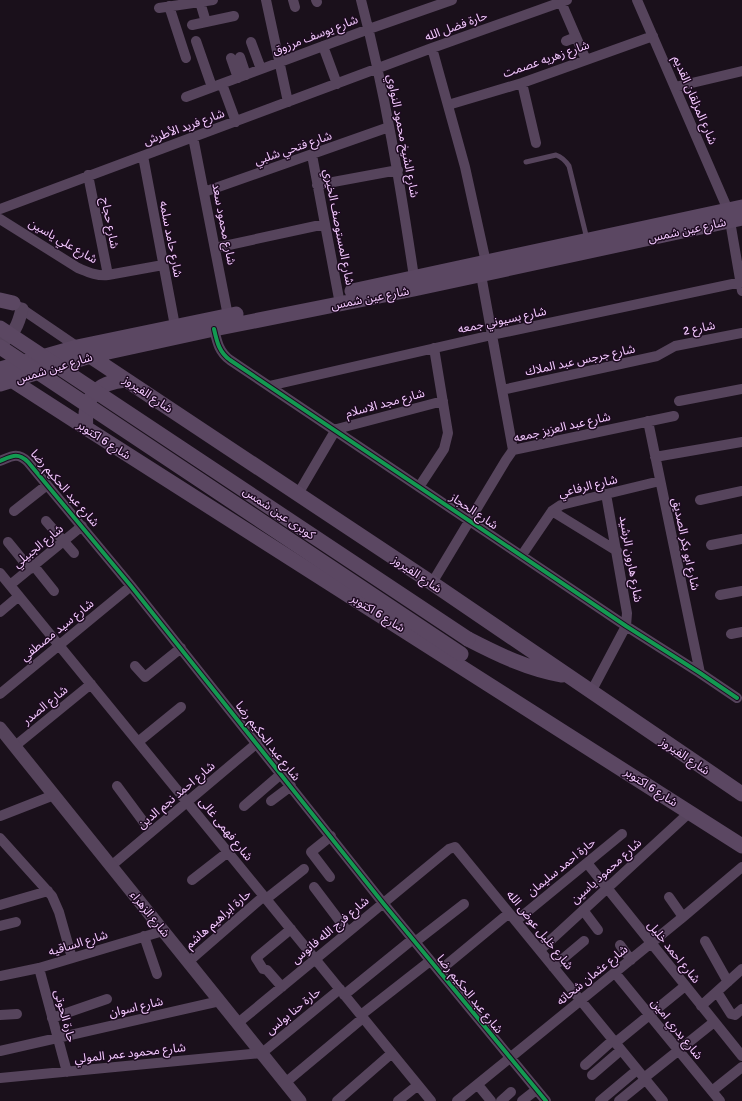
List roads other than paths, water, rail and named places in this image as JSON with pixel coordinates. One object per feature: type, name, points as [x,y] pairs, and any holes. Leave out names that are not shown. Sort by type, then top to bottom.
[{"type":"main road","name":"شارع عين شمس","points":[[7,382],[90,356],[214,329],[339,299],[414,278],[485,270],[587,240],[735,214]]},
{"type":"main road","name":"شارع عين شمس","points":[[0,369],[77,347],[175,326],[228,316],[339,299],[485,270],[735,214]]},
{"type":"main road","name":"كوبرى عين شمس","points":[[0,328],[468,638],[518,664],[543,672],[569,677]]},
{"type":"main road","name":"كوبرى عين شمس","points":[[0,346],[484,668],[541,717]]},
{"type":"main road","name":"شارع الفيروز","points":[[90,356],[432,583],[742,794]]},
{"type":"main road","points":[[86,428],[85,416],[87,404],[93,394],[108,383],[126,380]]},
{"type":"main road","name":"شارع 6 اكتوبر","points":[[7,382],[86,428],[742,846]]},
{"type":"street","points":[[266,0],[288,102]]},
{"type":"street","name":"شارع الشيخ محمود النواوي","points":[[361,0],[369,29],[390,127],[414,278]]},
{"type":"street","name":"شارع يوسف مرزوق","points":[[186,97],[452,0]]},
{"type":"street","name":"شارع المزلقان القديم","points":[[637,0],[675,87],[735,214],[741,285]]},
{"type":"street","points":[[186,58],[164,7],[206,1],[206,22]]},
{"type":"street","points":[[564,1],[571,39],[586,60]]},
{"type":"street","name":"حارة فضل الله","points":[[377,69],[564,1]]},
{"type":"street","points":[[192,25],[234,16]]},
{"type":"street","name":"شارع زهريه عصمت","points":[[448,105],[522,83],[652,36]]},
{"type":"street","points":[[196,41],[212,87]]},
{"type":"street","points":[[251,42],[261,70]]},
{"type":"street","points":[[323,46],[337,84]]},
{"type":"street","points":[[432,48],[465,167],[485,270],[492,335],[514,450]]},
{"type":"street","points":[[235,58],[242,76]]},
{"type":"street","name":"شارع فريد الأطرش","points":[[0,209],[88,175],[236,122],[377,69]]},
{"type":"street","points":[[675,87],[742,71]]},
{"type":"street","points":[[522,83],[536,143]]},
{"type":"street","points":[[222,84],[236,122]]},
{"type":"street","name":"شارع فتحي شلبي","points":[[204,192],[390,127]]},
{"type":"street","name":"شارع محمود سعد","points":[[193,137],[228,316]]},
{"type":"street","name":"شارع المستوصف الخيري","points":[[312,155],[339,299]]},
{"type":"street","name":"شارع حامد سلمه","points":[[143,156],[175,326]]},
{"type":"street","points":[[318,185],[398,170]]},
{"type":"street","name":"شارع حجاج","points":[[88,175],[108,275]]},
{"type":"street","name":"شارع علي ياسين","points":[[0,219],[78,268],[99,276],[163,265]]},
{"type":"street","points":[[215,248],[325,224]]},
{"type":"street","name":"شارع بسيوني جمعه","points":[[269,386],[492,335],[741,285]]},
{"type":"street","points":[[0,294],[12,304],[90,356]]},
{"type":"street","points":[[0,346],[9,337],[18,324],[12,304]]},
{"type":"street","name":"شارع الحجاز","points":[[214,329],[218,346],[224,355],[334,431],[470,520],[626,626],[737,698]]},
{"type":"street","name":"شارع 2","points":[[662,354],[674,346],[742,333]]},
{"type":"street","points":[[419,486],[444,449],[448,433],[434,348]]},
{"type":"street","name":"شارع جرجس عبد الملاك","points":[[502,390],[650,358],[662,354]]},
{"type":"street","points":[[0,372],[7,382]]},
{"type":"street","points":[[679,401],[742,389]]},
{"type":"street","name":"شارع مجد الاسلام","points":[[334,431],[443,401]]},
{"type":"street","name":"شارع عبد العزيز جمعه","points":[[432,583],[506,460],[514,450],[674,416]]},
{"type":"street","name":"شارع ابو بكر الصديق","points":[[648,421],[700,673]]},
{"type":"street","points":[[298,494],[334,431]]},
{"type":"street","points":[[655,457],[742,442]]},
{"type":"street","name":"شارع عبد الحكيم رضا","points":[[0,461],[18,455],[23,457],[82,526],[257,743],[383,903],[546,1101]]},
{"type":"street","name":"شارع الرفاعي","points":[[522,555],[552,511],[561,504],[660,481]]},
{"type":"street","points":[[14,511],[47,485]]},
{"type":"street","points":[[700,500],[742,491]]},
{"type":"street","name":"شارع هارون الرشيد","points":[[591,692],[626,626],[627,613],[606,494]]},
{"type":"street","points":[[552,511],[616,550]]},
{"type":"street","points":[[46,521],[74,553]]},
{"type":"street","name":"شارع الجبيلي","points":[[10,585],[82,526]]},
{"type":"street","points":[[711,545],[742,539]]},
{"type":"street","points":[[8,542],[54,591]]},
{"type":"street","name":"شارع فهمى غالى","points":[[0,572],[431,1101]]},
{"type":"street","name":"شارع سيد مصطفي","points":[[0,694],[131,586]]},
{"type":"street","points":[[720,595],[742,591]]},
{"type":"street","points":[[0,612],[19,596]]},
{"type":"street","points":[[731,634],[742,632]]},
{"type":"street","points":[[135,666],[145,677],[181,648]]},
{"type":"street","name":"شارع الصدر","points":[[15,746],[91,684]]},
{"type":"street","points":[[138,742],[181,707]]},
{"type":"street","name":"شارع الزهراء","points":[[0,728],[300,1101]]},
{"type":"street","name":"شارع احمد نجم الدين","points":[[111,866],[257,743]]},
{"type":"street","points":[[244,806],[281,774]]},
{"type":"street","points":[[117,786],[152,832]]},
{"type":"street","points":[[271,801],[290,786]]},
{"type":"street","points":[[0,816],[54,795]]},
{"type":"street","name":"شارع محمود ياسين","points":[[540,950],[690,812]]},
{"type":"street","name":"حارة احمد سليمان","points":[[439,971],[587,863],[622,834]]},
{"type":"street","points":[[330,877],[311,852],[331,836]]},
{"type":"street","points":[[0,838],[52,896],[59,912],[72,958]]},
{"type":"street","name":"شارع فرج الله فانوس","points":[[238,1023],[449,849],[455,848],[458,850]]},
{"type":"street","name":"شارع خليل عوض الله","points":[[458,850],[663,1101]]},
{"type":"street","points":[[192,880],[228,852]]},
{"type":"street","name":"شارع احمد خليل","points":[[587,863],[742,1056]]},
{"type":"street","name":"شارع عثمان شحاته","points":[[457,1101],[631,960],[742,867]]},
{"type":"street","name":"حارة ابراهيم هاشم","points":[[188,962],[265,898],[304,869]]},
{"type":"street","points":[[314,887],[348,932]]},
{"type":"street","points":[[0,905],[48,891]]},
{"type":"street","points":[[669,897],[683,917]]},
{"type":"street","name":"حارة حنا بولس","points":[[262,1053],[342,992],[464,904]]},
{"type":"street","points":[[583,910],[598,930]]},
{"type":"street","points":[[0,926],[16,922]]},
{"type":"street","points":[[282,987],[267,970],[263,969],[256,958],[290,929]]},
{"type":"street","name":"شارع الساقيه","points":[[0,976],[39,968],[163,930]]},
{"type":"street","points":[[144,936],[157,974]]},
{"type":"street","points":[[705,940],[728,982]]},
{"type":"street","points":[[553,967],[584,941]]},
{"type":"street","points":[[620,945],[631,960]]},
{"type":"street","points":[[286,1082],[430,961]]},
{"type":"street","name":"حارة الحوتى","points":[[39,968],[67,1072]]},
{"type":"street","points":[[701,1006],[742,969]]},
{"type":"street","name":"شارع بدري امين","points":[[615,973],[720,1101]]},
{"type":"street","points":[[585,1065],[616,1044],[685,986]]},
{"type":"street","points":[[717,992],[731,1014],[735,1015],[742,1009]]},
{"type":"street","points":[[52,1018],[107,999]]},
{"type":"street","name":"شارع اسوان","points":[[0,1051],[220,1001]]},
{"type":"street","points":[[0,1015],[17,1014]]},
{"type":"street","points":[[619,1101],[714,1022]]},
{"type":"street","points":[[592,1075],[616,1044]]},
{"type":"street","name":"شارع محمود عمر المولي","points":[[0,1078],[262,1053]]},
{"type":"street","points":[[337,1101],[392,1053]]},
{"type":"street","points":[[712,1091],[742,1067]]},
{"type":"street","points":[[600,1101],[637,1070]]},
{"type":"street","points":[[478,1085],[491,1101]]},
{"type":"street","points":[[398,1101],[418,1086]]},
{"type":"street","points":[[522,1101],[536,1090]]},
{"type":"street","points":[[501,1101],[511,1092]]},
{"type":"lane","points":[[526,162],[556,155],[566,161],[587,240]]}]
